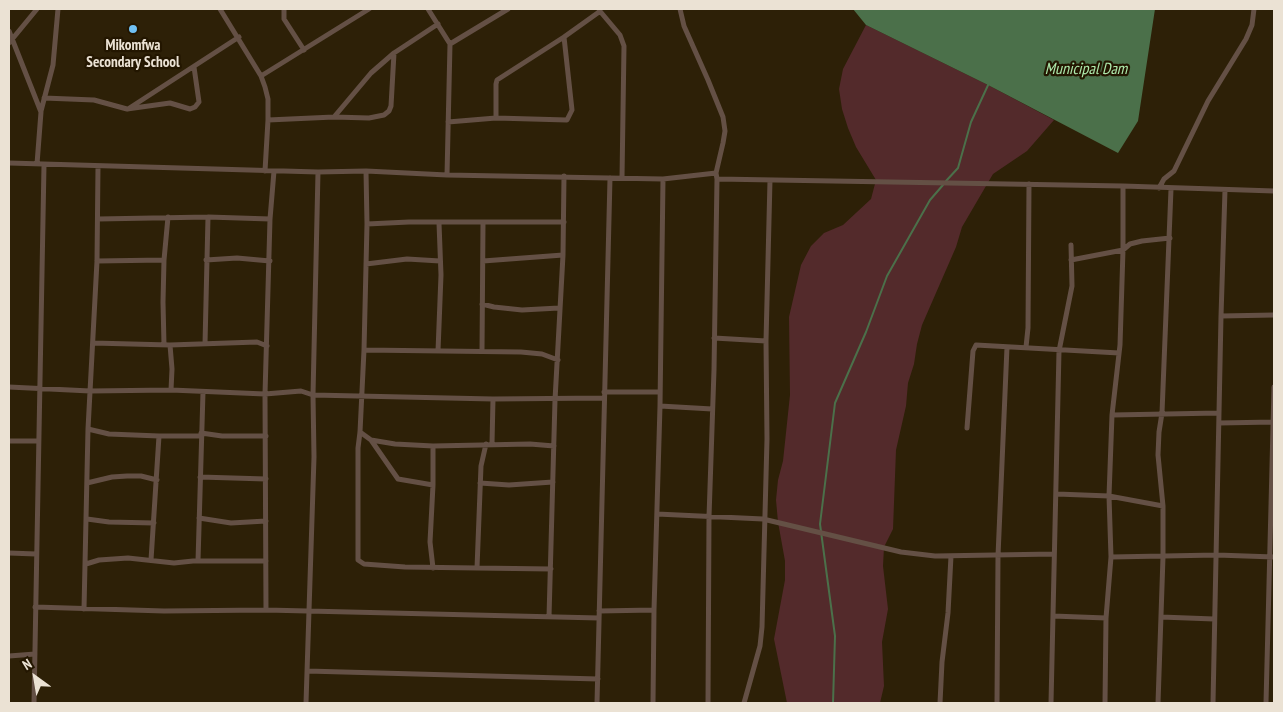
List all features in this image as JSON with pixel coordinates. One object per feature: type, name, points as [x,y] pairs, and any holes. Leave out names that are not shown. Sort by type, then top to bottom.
[{"type":"street","points":[[10,41],[37,9]]},
{"type":"street","points":[[36,164],[41,112],[54,65],[58,9]]},
{"type":"street","points":[[220,9],[239,37],[261,76],[268,99],[265,171]]},
{"type":"street","points":[[284,9],[284,19],[304,50]]},
{"type":"street","points":[[261,76],[368,9]]},
{"type":"street","points":[[428,9],[450,44],[446,175]]},
{"type":"street","points":[[450,44],[508,9]]},
{"type":"street","points":[[680,9],[684,26],[723,117],[723,144],[716,176],[709,517],[708,703]]},
{"type":"street","points":[[1159,188],[1164,179],[1174,171],[1208,102],[1246,39],[1252,25],[1254,9]]},
{"type":"street","points":[[496,118],[497,80],[564,37],[599,10],[620,35],[624,46],[622,178]]},
{"type":"street","points":[[334,117],[371,73],[394,53],[438,24]]},
{"type":"street","points":[[9,31],[10,41],[41,112]]},
{"type":"street","points":[[127,109],[239,37]]},
{"type":"street","points":[[448,122],[496,118],[564,120],[569,118],[572,110],[564,37]]},
{"type":"street","points":[[268,120],[334,117],[369,118],[384,115],[391,106],[394,53]]},
{"type":"street","points":[[44,98],[94,100],[127,109],[170,103],[190,109],[195,108],[199,102],[194,67]]},
{"type":"street","points":[[9,163],[265,171],[366,171],[446,175],[664,179],[716,176],[770,180],[1123,186],[1274,191]]},
{"type":"street","points":[[34,703],[44,165]]},
{"type":"street","points":[[84,609],[88,429],[97,261],[98,166]]},
{"type":"street","points":[[266,610],[265,394],[270,219],[274,171]]},
{"type":"street","points":[[366,171],[367,224],[364,350],[358,448],[358,560],[364,564],[433,568],[551,569]]},
{"type":"street","points":[[306,703],[314,457],[313,395],[318,172]]},
{"type":"street","points":[[549,617],[555,400],[563,255],[564,176]]},
{"type":"street","points":[[598,703],[610,178]]},
{"type":"street","points":[[653,703],[664,179]]},
{"type":"street","points":[[744,703],[760,646],[767,439],[766,341],[770,180]]},
{"type":"street","points":[[1026,347],[1028,328],[1028,184]]},
{"type":"street","points":[[1105,703],[1106,618],[1111,557],[1109,496],[1112,415],[1119,353],[1123,250],[1123,186]]},
{"type":"street","points":[[1158,703],[1163,506],[1158,455],[1162,413],[1171,189]]},
{"type":"street","points":[[1213,703],[1225,190]]},
{"type":"street","points":[[98,219],[168,217],[270,219]]},
{"type":"street","points":[[168,217],[163,302],[167,345],[172,369],[171,390]]},
{"type":"street","points":[[205,344],[208,217]]},
{"type":"street","points":[[367,224],[409,222],[564,222]]},
{"type":"street","points":[[438,351],[439,223]]},
{"type":"street","points":[[482,351],[483,223]]},
{"type":"street","points":[[1071,260],[1123,250],[1130,244],[1142,241],[1170,238]]},
{"type":"street","points":[[1051,703],[1060,351],[1072,286],[1071,245]]},
{"type":"street","points":[[482,261],[563,255]]},
{"type":"street","points":[[206,260],[236,258],[270,261]]},
{"type":"street","points":[[366,264],[407,259],[440,261]]},
{"type":"street","points":[[97,261],[164,260]]},
{"type":"street","points":[[482,304],[522,310],[559,308]]},
{"type":"street","points":[[1221,316],[1274,315]]},
{"type":"street","points":[[714,338],[766,341]]},
{"type":"street","points":[[93,343],[167,345],[257,342],[267,346]]},
{"type":"street","points":[[967,428],[974,347],[978,345],[1119,353]]},
{"type":"street","points":[[997,703],[998,556],[1007,347]]},
{"type":"street","points":[[364,350],[482,351],[542,354],[558,360]]},
{"type":"street","points":[[9,387],[265,394],[301,391],[313,395],[362,397],[555,400],[660,392]]},
{"type":"street","points":[[1266,703],[1272,557],[1274,387]]},
{"type":"street","points":[[198,561],[203,392]]},
{"type":"street","points":[[477,568],[481,466],[489,444],[492,399]]},
{"type":"street","points":[[660,406],[712,409]]},
{"type":"street","points":[[1112,415],[1219,413]]},
{"type":"street","points":[[1220,423],[1274,422]]},
{"type":"street","points":[[88,429],[109,434],[266,436]]},
{"type":"street","points":[[360,432],[371,440],[398,479],[434,485]]},
{"type":"street","points":[[152,560],[160,436]]},
{"type":"street","points":[[371,440],[395,444],[433,446],[489,444],[554,446]]},
{"type":"street","points":[[9,441],[38,441]]},
{"type":"street","points":[[433,446],[434,485],[430,542],[433,568]]},
{"type":"street","points":[[87,483],[112,477],[127,476],[141,476],[157,480]]},
{"type":"street","points":[[200,477],[266,479]]},
{"type":"street","points":[[480,483],[509,485],[553,482]]},
{"type":"street","points":[[1057,494],[1109,496],[1163,506]]},
{"type":"street","points":[[657,514],[763,520],[901,552],[935,556],[1054,554]]},
{"type":"street","points":[[199,518],[231,523],[266,522]]},
{"type":"street","points":[[87,520],[154,523]]},
{"type":"street","points":[[9,553],[36,554]]},
{"type":"street","points":[[1111,557],[1163,558],[1217,555],[1272,557]]},
{"type":"street","points":[[940,703],[951,556]]},
{"type":"street","points":[[86,564],[99,560],[128,558],[174,563],[266,561]]},
{"type":"street","points":[[35,607],[549,617],[654,610]]},
{"type":"street","points":[[1053,616],[1106,618]]},
{"type":"street","points":[[1161,617],[1214,620]]},
{"type":"street","points":[[9,656],[35,654]]},
{"type":"street","points":[[307,670],[598,679]]},
{"type":"shaded area","points":[[866,25],[1054,120],[1027,151],[993,174],[962,227],[956,247],[922,325],[908,383],[906,406],[896,450],[893,529],[884,547],[883,566],[888,609],[882,642],[884,686],[880,703],[787,703],[774,639],[785,580],[785,561],[776,500],[778,480],[783,461],[790,395],[789,317],[801,265],[811,246],[824,233],[843,225],[871,199],[876,180],[856,147],[848,128],[842,109],[839,89],[843,69]]},
{"type":"water","name":"Municipal Dam","points":[[853,9],[1155,9],[1138,121],[1118,153],[988,85],[866,25]]},
{"type":"waterway","points":[[946,181],[958,168],[971,122],[989,83]]},
{"type":"waterway","points":[[833,703],[835,636],[820,524],[835,403],[866,332],[887,276],[930,200],[943,185]]},
{"type":"place","name":"Mikomfwa Secondary School","points":[[133,29]]}]
